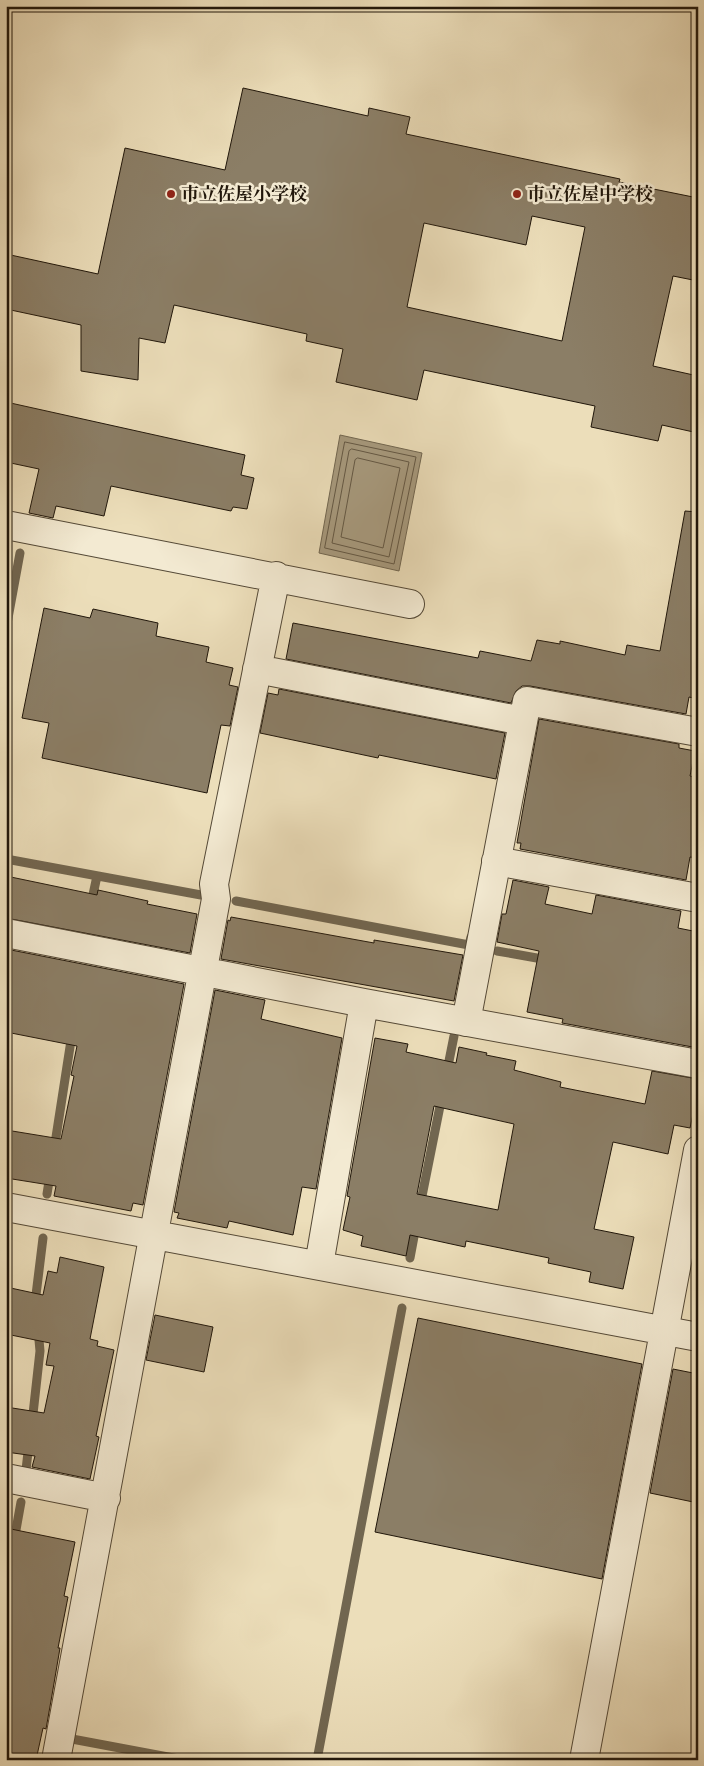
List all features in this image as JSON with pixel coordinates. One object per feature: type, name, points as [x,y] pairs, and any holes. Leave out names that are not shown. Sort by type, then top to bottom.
[{"type":"street","points":[[6,524],[410,604]]},
{"type":"street","points":[[56,1760],[203,972],[216,899],[214,884],[276,576]]},
{"type":"street","points":[[257,669],[523,721]]},
{"type":"street","points":[[466,1022],[527,700],[698,732]]},
{"type":"street","points":[[496,861],[698,898]]},
{"type":"street","points":[[6,932],[364,1003],[698,1064]]},
{"type":"street","points":[[319,1265],[364,1003]]},
{"type":"street","points":[[584,1760],[698,1150]]},
{"type":"street","points":[[6,1207],[698,1337]]},
{"type":"street","points":[[6,1478],[106,1498]]},
{"type":"water","points":[[340,435],[422,453],[399,571],[319,553]]},
{"type":"building","points":[[243,88],[368,116],[369,108],[410,117],[406,134],[620,179],[619,182],[698,198],[698,281],[673,276],[653,366],[698,376],[698,433],[662,425],[658,441],[591,427],[595,406],[424,370],[417,400],[336,382],[343,349],[306,341],[307,334],[174,305],[165,343],[139,338],[138,380],[81,371],[81,325],[6,309],[6,254],[98,274],[125,148],[225,170]],"holes":[[[532,216],[585,227],[562,341],[407,307],[424,223],[526,245]]]},
{"type":"building","points":[[6,402],[245,455],[241,475],[254,478],[247,509],[233,507],[231,511],[111,486],[104,516],[56,506],[53,518],[29,513],[39,469],[6,462]]},
{"type":"building","points":[[685,511],[698,512],[698,699],[689,697],[686,714],[530,686],[522,686],[516,691],[511,703],[286,659],[293,623],[478,658],[480,651],[531,661],[537,640],[560,644],[560,641],[625,655],[627,645],[660,651]]},
{"type":"building","points":[[44,608],[90,618],[93,609],[158,623],[156,636],[209,647],[206,662],[233,668],[229,685],[238,687],[230,726],[221,725],[207,793],[42,758],[49,723],[22,718]]},
{"type":"building","points":[[279,689],[505,733],[496,779],[379,755],[378,758],[260,733],[268,693],[278,695]]},
{"type":"building","points":[[539,719],[679,744],[679,748],[695,751],[690,776],[698,778],[698,858],[690,857],[686,880],[520,849],[521,843],[517,843]]},
{"type":"building","points":[[6,876],[97,895],[98,890],[148,901],[147,904],[197,914],[190,953],[6,918]]},
{"type":"building","points":[[513,880],[549,887],[545,904],[592,914],[596,895],[681,911],[678,928],[698,932],[698,1048],[562,1023],[563,1019],[527,1012],[539,951],[497,942],[502,914],[506,914]]},
{"type":"building","points":[[231,917],[374,943],[374,940],[463,955],[454,1001],[221,959],[228,920],[230,921]]},
{"type":"building","points":[[6,949],[184,984],[143,1205],[133,1203],[131,1211],[54,1196],[56,1186],[6,1178],[6,1130],[61,1139],[74,1076],[71,1075],[77,1046],[6,1032]]},
{"type":"building","points":[[215,990],[265,1000],[261,1019],[342,1038],[316,1189],[302,1187],[293,1235],[229,1221],[227,1228],[177,1218],[179,1213],[174,1212]]},
{"type":"building","points":[[375,1038],[408,1044],[406,1052],[456,1063],[459,1047],[487,1053],[486,1055],[516,1061],[514,1070],[561,1082],[560,1087],[645,1104],[652,1071],[698,1079],[698,1091],[690,1128],[674,1125],[668,1154],[613,1142],[594,1229],[634,1237],[623,1289],[589,1282],[591,1272],[548,1263],[549,1258],[466,1241],[465,1247],[410,1235],[406,1256],[361,1246],[363,1236],[343,1230],[350,1197],[347,1196]],"holes":[[[434,1106],[514,1124],[498,1210],[417,1194]]]},
{"type":"building","points":[[60,1257],[104,1267],[90,1339],[98,1341],[97,1346],[114,1350],[96,1436],[99,1437],[90,1479],[32,1467],[35,1456],[6,1452],[6,1407],[44,1413],[54,1366],[46,1365],[50,1343],[6,1334],[6,1287],[43,1295],[48,1271],[57,1273]]},
{"type":"building","points":[[155,1315],[213,1327],[204,1372],[146,1360]]},
{"type":"building","points":[[418,1318],[642,1364],[602,1579],[375,1532]]},
{"type":"building","points":[[673,1369],[698,1374],[698,1503],[650,1493]]},
{"type":"building","points":[[6,1528],[75,1542],[64,1596],[68,1597],[46,1729],[43,1728],[36,1760],[6,1760]]},
{"type":"waterway","points":[[6,629],[20,553]]},
{"type":"waterway","points":[[6,859],[201,895]]},
{"type":"waterway","points":[[91,904],[97,876]]},
{"type":"waterway","points":[[236,901],[469,945],[471,937]]},
{"type":"waterway","points":[[497,951],[548,960]]},
{"type":"waterway","points":[[54,1150],[72,1034]]},
{"type":"waterway","points":[[447,1071],[454,1036]]},
{"type":"waterway","points":[[420,1206],[442,1096]]},
{"type":"waterway","points":[[47,1194],[50,1175]]},
{"type":"waterway","points":[[410,1258],[416,1226]]},
{"type":"waterway","points":[[35,1303],[43,1238]]},
{"type":"waterway","points":[[317,1760],[402,1308]]},
{"type":"waterway","points":[[32,1423],[40,1351],[38,1329]]},
{"type":"waterway","points":[[26,1470],[29,1443]]},
{"type":"waterway","points":[[14,1541],[21,1502]]},
{"type":"waterway","points":[[72,1739],[184,1760]]},
{"type":"place","name":"市立佐屋小学校","points":[[171,194]]},
{"type":"place","name":"市立佐屋中学校","points":[[517,194]]}]
